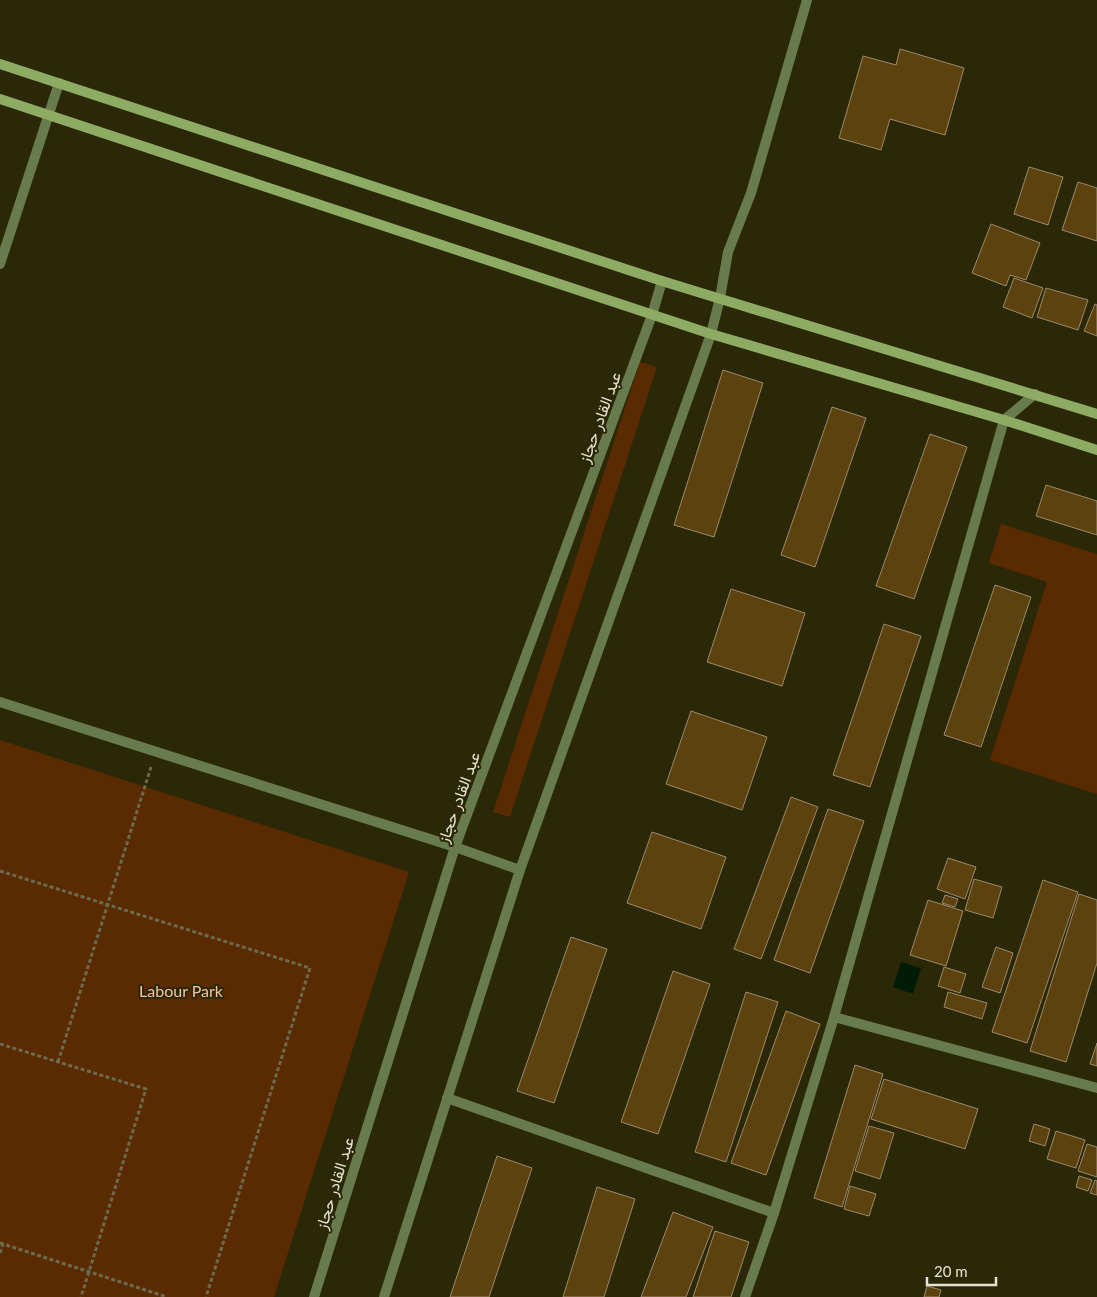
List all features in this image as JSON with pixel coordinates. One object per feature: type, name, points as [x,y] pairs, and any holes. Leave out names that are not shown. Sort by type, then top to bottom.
[{"type":"main road","points":[[0,64],[662,281],[1097,414]]},
{"type":"main road","points":[[0,99],[711,334],[1004,420],[1097,450]]},
{"type":"street","points":[[384,1297],[520,870],[711,334],[720,298],[728,252],[751,193],[807,0]]},
{"type":"street","points":[[0,264],[59,83]]},
{"type":"street","name":"عبد القادر حجاز","points":[[314,1297],[456,847],[652,315],[662,281]]},
{"type":"street","points":[[745,1297],[774,1213],[834,1017],[1004,420],[1034,394]]},
{"type":"street","points":[[0,702],[456,847],[520,870]]},
{"type":"street","points":[[834,1017],[1097,1088]]},
{"type":"street","points":[[447,1098],[774,1213]]},
{"type":"path","points":[[58,1062],[156,752]]},
{"type":"path","points":[[0,870],[310,968],[206,1297]]},
{"type":"path","points":[[0,1044],[146,1089],[81,1297]]},
{"type":"path","points":[[0,1253],[2,1244],[167,1297]]},
{"type":"green space","points":[[640,362],[657,367],[510,817],[493,812]]},
{"type":"green space","points":[[1001,524],[1097,554],[1097,794],[990,760],[1047,582],[989,563]]},
{"type":"green space","name":"Labour Park","points":[[0,740],[409,872],[274,1297],[0,1297]]},
{"type":"shaded area","points":[[901,962],[921,968],[913,994],[893,987]]},
{"type":"building","points":[[900,49],[964,68],[945,135],[890,119],[881,150],[839,138],[863,56],[896,65]]},
{"type":"building","points":[[1029,167],[1063,177],[1048,225],[1014,214]]},
{"type":"building","points":[[1078,182],[1097,188],[1097,241],[1062,230]]},
{"type":"building","points":[[991,224],[1040,243],[1026,280],[1010,275],[1006,286],[972,273]]},
{"type":"building","points":[[1014,278],[1043,288],[1032,318],[1003,307]]},
{"type":"building","points":[[1046,288],[1088,300],[1078,330],[1037,317]]},
{"type":"building","points":[[1095,304],[1097,305],[1097,336],[1084,331]]},
{"type":"building","points":[[723,370],[763,383],[714,537],[674,525]]},
{"type":"building","points":[[832,407],[866,418],[815,567],[781,555]]},
{"type":"building","points":[[930,434],[967,447],[914,599],[876,586]]},
{"type":"building","points":[[1046,485],[1097,501],[1097,535],[1036,516]]},
{"type":"building","points":[[995,585],[1031,597],[981,747],[944,735]]},
{"type":"building","points":[[731,589],[805,613],[782,686],[707,662]]},
{"type":"building","points":[[884,624],[921,636],[870,787],[833,775]]},
{"type":"building","points":[[691,711],[767,737],[742,810],[666,784]]},
{"type":"building","points":[[791,797],[818,807],[761,959],[734,949]]},
{"type":"building","points":[[828,809],[864,821],[810,973],[774,960]]},
{"type":"building","points":[[652,832],[726,857],[701,929],[627,903]]},
{"type":"building","points":[[948,858],[976,867],[965,899],[937,889]]},
{"type":"building","points":[[974,879],[1002,887],[993,918],[965,910]]},
{"type":"building","points":[[1043,880],[1078,892],[1027,1043],[992,1032]]},
{"type":"building","points":[[1079,894],[1097,900],[1097,963],[1066,1062],[1030,1051]]},
{"type":"building","points":[[945,895],[958,899],[955,907],[942,903]]},
{"type":"building","points":[[928,900],[963,911],[946,966],[910,955]]},
{"type":"building","points":[[571,937],[607,949],[554,1103],[517,1091]]},
{"type":"building","points":[[996,947],[1013,953],[1000,993],[982,987]]},
{"type":"building","points":[[944,967],[966,974],[960,993],[938,986]]},
{"type":"building","points":[[673,971],[710,984],[658,1134],[621,1122]]},
{"type":"building","points":[[746,992],[778,1002],[726,1162],[695,1152]]},
{"type":"building","points":[[948,992],[987,1003],[982,1019],[944,1007]]},
{"type":"building","points":[[786,1011],[820,1024],[766,1175],[731,1163]]},
{"type":"building","points":[[1097,1043],[1097,1066],[1090,1064]]},
{"type":"building","points":[[855,1065],[883,1074],[842,1207],[814,1198]]},
{"type":"building","points":[[884,1079],[978,1109],[965,1149],[871,1119]]},
{"type":"building","points":[[1034,1124],[1050,1129],[1045,1146],[1029,1141]]},
{"type":"building","points":[[869,1126],[894,1133],[880,1179],[855,1171]]},
{"type":"building","points":[[1056,1131],[1085,1140],[1076,1168],[1047,1159]]},
{"type":"building","points":[[1087,1144],[1097,1147],[1097,1177],[1078,1171]]},
{"type":"building","points":[[497,1156],[532,1168],[489,1297],[450,1297]]},
{"type":"building","points":[[1079,1176],[1092,1180],[1088,1191],[1076,1187]]},
{"type":"building","points":[[1095,1180],[1097,1181],[1097,1195],[1090,1193]]},
{"type":"building","points":[[850,1186],[876,1194],[869,1216],[844,1209]]},
{"type":"building","points":[[597,1187],[635,1199],[604,1297],[563,1297]]},
{"type":"building","points":[[673,1212],[713,1227],[686,1297],[641,1297]]},
{"type":"building","points":[[715,1231],[749,1242],[731,1297],[693,1297]]},
{"type":"building","points":[[927,1286],[941,1290],[939,1297],[924,1297]]}]
